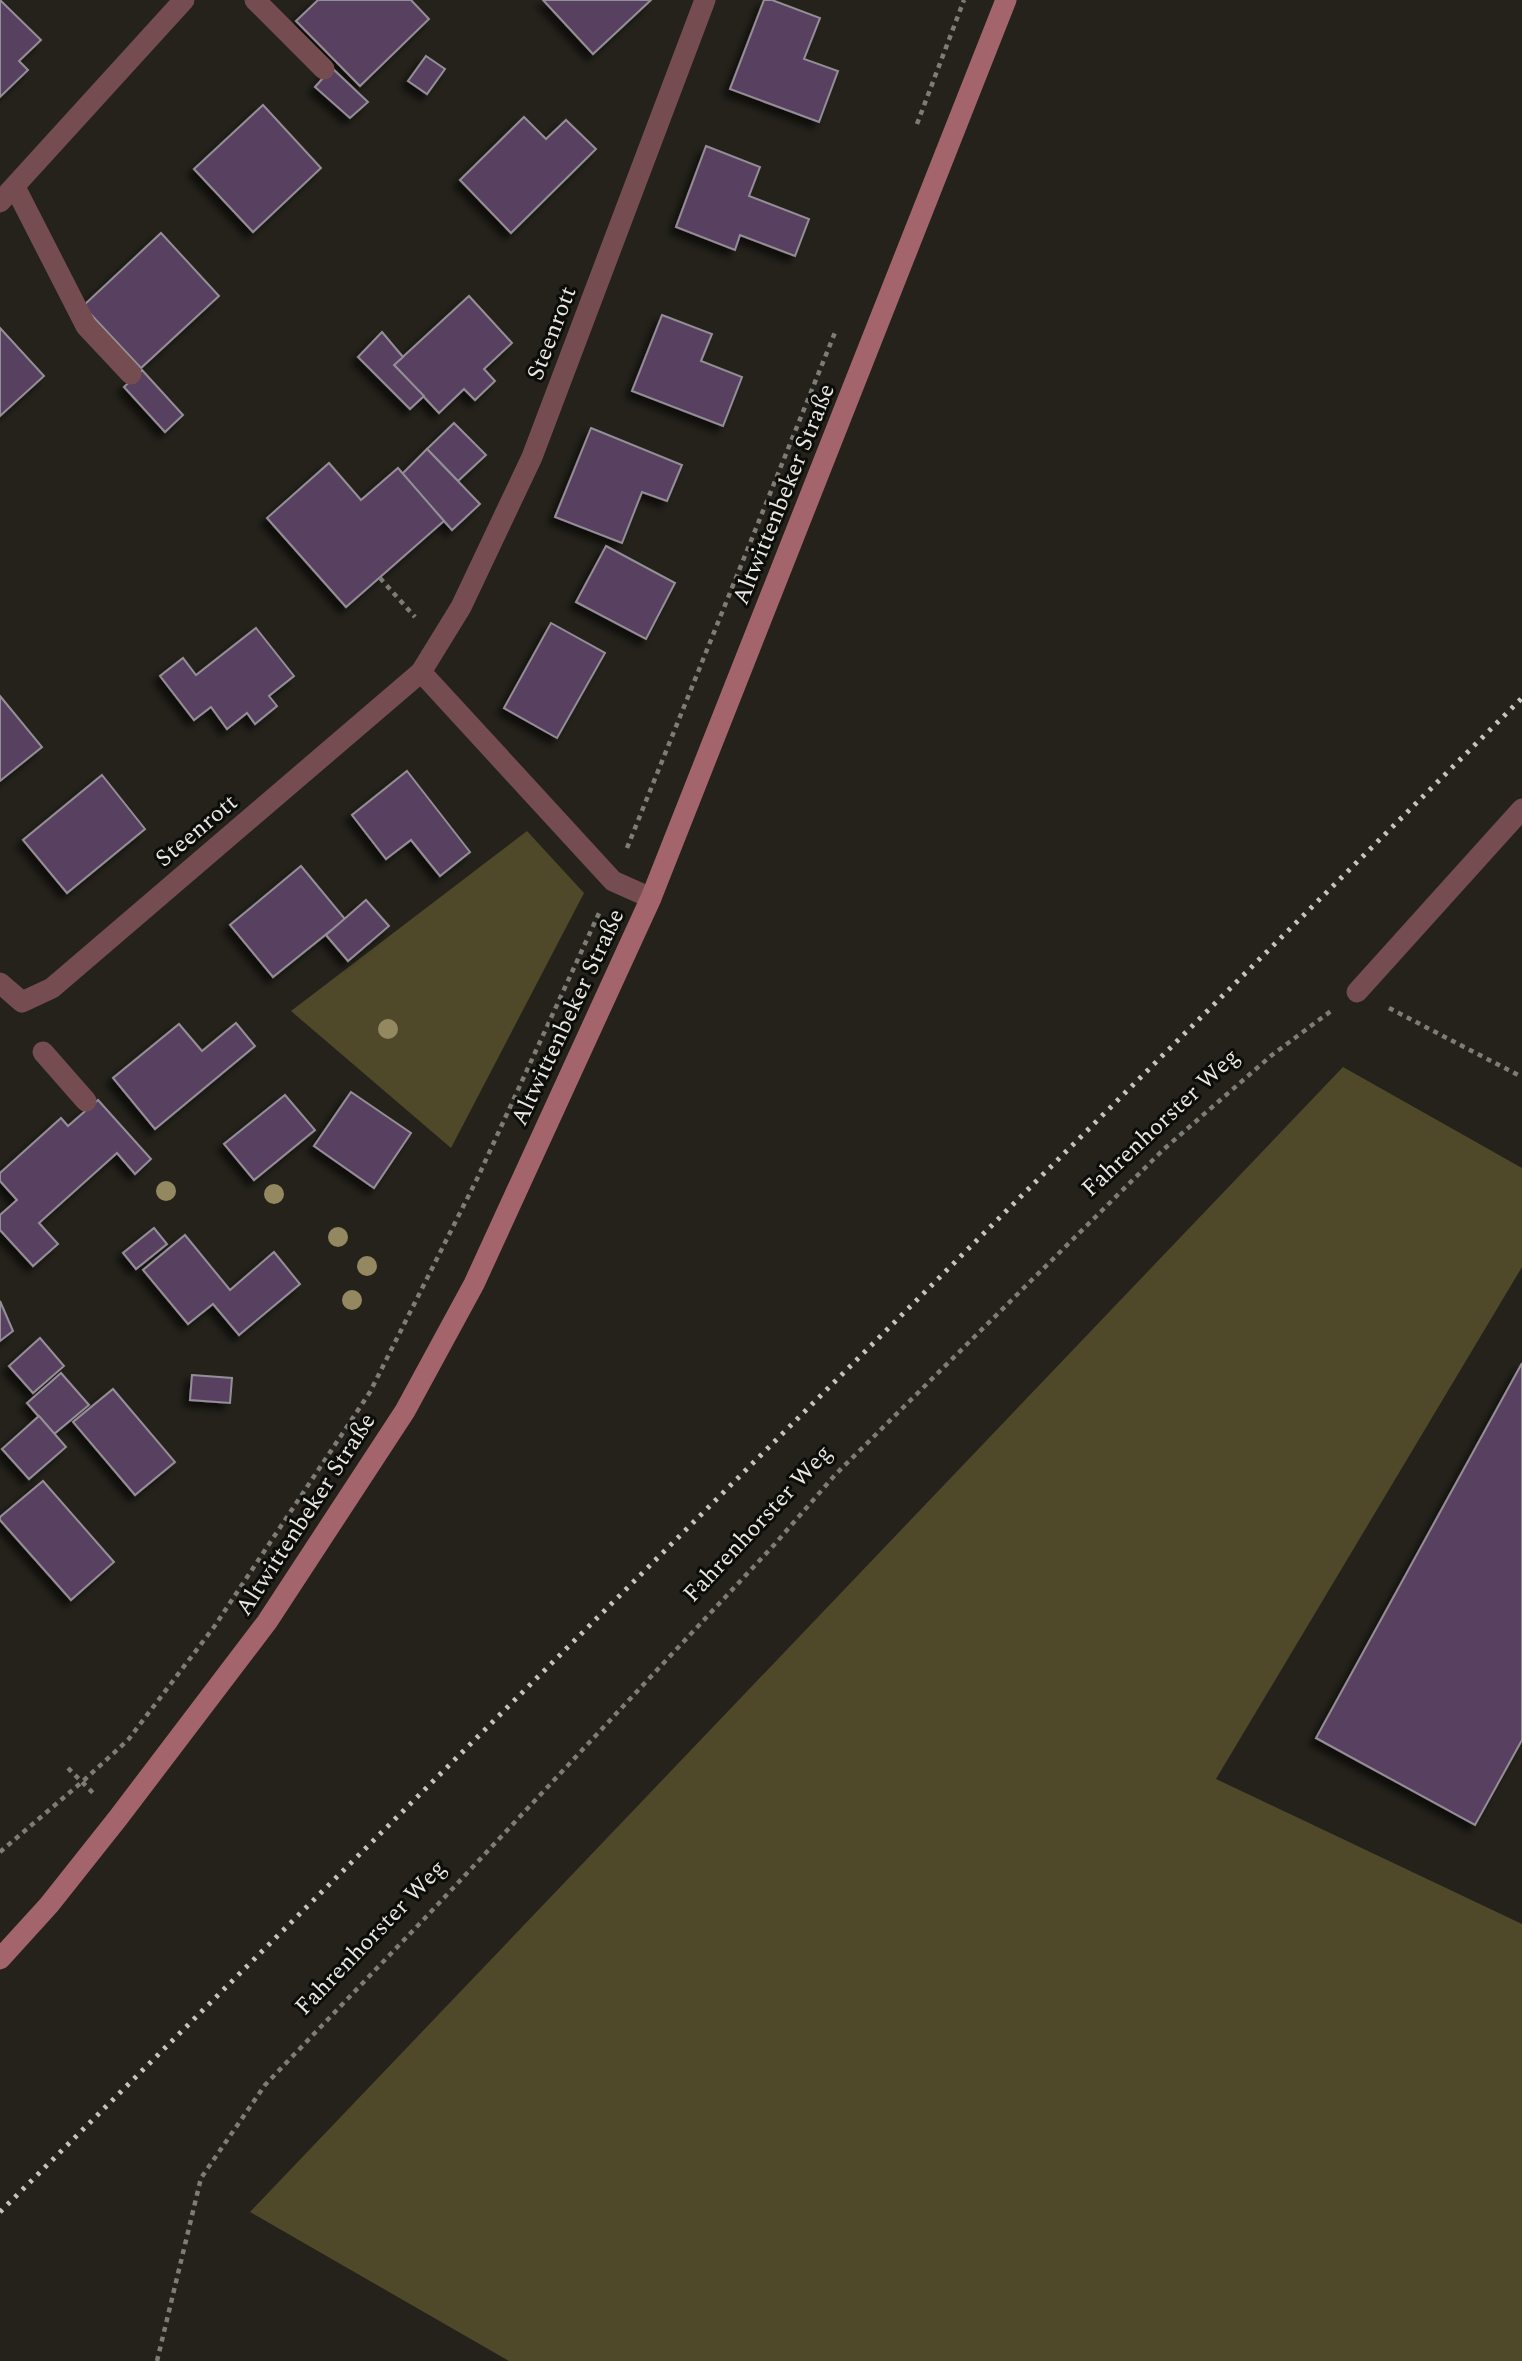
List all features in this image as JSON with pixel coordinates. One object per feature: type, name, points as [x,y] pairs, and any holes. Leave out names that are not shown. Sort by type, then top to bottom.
[{"type":"street","points":[[131,374],[86,326],[8,195],[184,0]]},
{"type":"street","points":[[255,0],[324,69]]},
{"type":"street","name":"Steenrott","points":[[0,983],[22,1002],[52,988],[421,672],[461,607],[532,457],[705,0]]},
{"type":"street","name":"Altwittenbeker Straße","points":[[0,1959],[75,1873],[244,1654],[405,1411],[474,1284],[651,898],[1006,0]]},
{"type":"street","points":[[421,672],[613,881],[651,898]]},
{"type":"street","points":[[1357,992],[1522,809]]},
{"type":"street","points":[[43,1052],[86,1101]]},
{"type":"path","points":[[916,127],[964,0]]},
{"type":"path","points":[[0,1852],[128,1740],[214,1627],[370,1392],[478,1177],[613,881],[840,319]]},
{"type":"path","points":[[380,578],[438,644]]},
{"type":"path","points":[[1357,992],[1522,1077]]},
{"type":"path","name":"Fahrenhorster Weg","points":[[157,2361],[201,2178],[265,2085],[727,1595],[835,1475],[1164,1149],[1272,1055],[1357,992]]},
{"type":"shaded area","points":[[527,831],[584,893],[451,1148],[291,1011]]},
{"type":"shaded area","points":[[1343,1067],[1522,1168],[1522,1267],[1216,1779],[1522,1924],[1522,2361],[509,2361],[250,2212]]},
{"type":"building","points":[[0,0],[41,40],[19,61],[28,70],[0,97]]},
{"type":"building","points":[[318,0],[411,0],[429,19],[360,86],[296,21]]},
{"type":"building","points":[[543,0],[651,0],[593,54]]},
{"type":"building","points":[[764,0],[772,0],[820,18],[804,59],[838,71],[819,122],[730,89]]},
{"type":"building","points":[[426,56],[445,69],[427,94],[408,81]]},
{"type":"building","points":[[332,68],[368,102],[350,118],[315,87]]},
{"type":"building","points":[[263,105],[321,168],[253,232],[194,169]]},
{"type":"building","points":[[524,117],[546,139],[566,120],[596,149],[511,233],[460,180]]},
{"type":"building","points":[[706,146],[760,167],[749,196],[809,219],[795,256],[740,235],[735,250],[676,227]]},
{"type":"building","points":[[161,233],[219,296],[141,368],[83,306]]},
{"type":"building","points":[[469,296],[512,343],[484,369],[495,381],[475,400],[464,389],[439,413],[394,365]]},
{"type":"building","points":[[662,315],[712,334],[701,361],[742,377],[723,426],[632,391]]},
{"type":"building","points":[[0,328],[44,376],[0,416]]},
{"type":"building","points":[[382,332],[403,357],[394,365],[424,396],[410,409],[358,357]]},
{"type":"building","points":[[142,370],[183,415],[165,432],[124,387]]},
{"type":"building","points":[[454,423],[486,455],[458,481],[427,449]]},
{"type":"building","points":[[591,428],[682,465],[667,501],[642,492],[622,543],[555,517]]},
{"type":"building","points":[[427,449],[480,504],[452,530],[402,474]]},
{"type":"building","points":[[329,463],[361,500],[398,468],[444,521],[346,607],[267,518]]},
{"type":"building","points":[[606,546],[675,583],[646,639],[576,602]]},
{"type":"building","points":[[551,623],[605,653],[557,738],[504,708]]},
{"type":"building","points":[[256,628],[294,676],[269,696],[277,706],[255,724],[247,713],[227,729],[211,707],[194,720],[160,676],[183,658],[196,675]]},
{"type":"building","points":[[0,696],[42,747],[0,781]]},
{"type":"building","points":[[407,771],[470,852],[440,876],[411,840],[386,859],[352,815]]},
{"type":"building","points":[[102,775],[145,829],[67,893],[23,840]]},
{"type":"building","points":[[301,866],[345,919],[273,977],[230,925]]},
{"type":"building","points":[[366,900],[389,926],[348,961],[326,935]]},
{"type":"building","points":[[236,1023],[255,1046],[155,1129],[113,1078],[179,1024],[202,1051]]},
{"type":"building","points":[[351,1092],[411,1133],[374,1188],[314,1146]]},
{"type":"building","points":[[285,1095],[315,1130],[254,1180],[224,1144]]},
{"type":"building","points":[[98,1100],[151,1159],[135,1174],[117,1153],[39,1223],[58,1244],[33,1266],[0,1230],[0,1215],[17,1200],[0,1181],[0,1173],[61,1118],[68,1126]]},
{"type":"building","points":[[154,1228],[167,1244],[136,1269],[123,1253]]},
{"type":"building","points":[[185,1235],[230,1290],[274,1252],[300,1284],[239,1335],[213,1304],[188,1324],[143,1270]]},
{"type":"building","points":[[0,1301],[13,1331],[0,1341]]},
{"type":"building","points":[[40,1338],[64,1366],[33,1393],[9,1366]]},
{"type":"building","points":[[1522,1363],[1522,1740],[1475,1825],[1316,1738]]},
{"type":"building","points":[[61,1373],[89,1405],[54,1434],[27,1403]]},
{"type":"building","points":[[192,1375],[232,1378],[230,1403],[190,1400]]},
{"type":"building","points":[[113,1389],[175,1462],[135,1495],[73,1422]]},
{"type":"building","points":[[39,1416],[66,1447],[29,1479],[2,1449]]},
{"type":"building","points":[[43,1481],[114,1562],[71,1600],[0,1520],[0,1517]]},
{"type":"railway","points":[[0,2212],[1522,698]]}]
